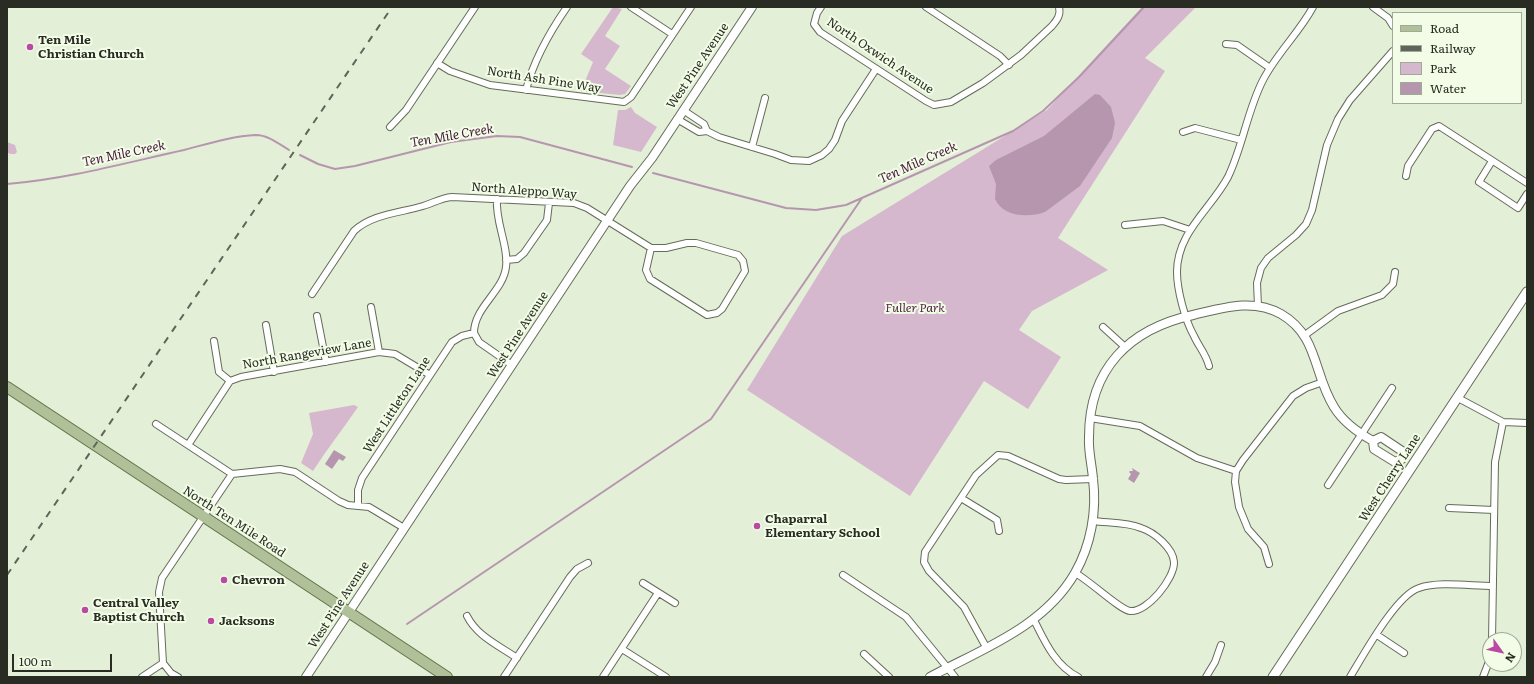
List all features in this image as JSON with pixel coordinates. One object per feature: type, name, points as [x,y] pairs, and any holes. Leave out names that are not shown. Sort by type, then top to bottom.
[{"type":"main road","name":"West Cherry Lane","points":[[1273,677],[1527,292]]},
{"type":"main road","name":"North Ten Mile Road","points":[[7,387],[447,677]]},
{"type":"street","points":[[390,127],[406,110],[475,7]]},
{"type":"street","points":[[526,90],[530,74],[545,39],[567,7]]},
{"type":"street","points":[[631,7],[672,34],[691,7]]},
{"type":"street","name":"West Pine Avenue","points":[[306,677],[607,221],[641,170],[652,158],[752,7]]},
{"type":"street","name":"North Oxwich Avenue","points":[[820,7],[814,24],[820,32],[926,102],[934,105],[951,102],[983,84],[1008,65]]},
{"type":"street","points":[[926,7],[1000,56],[1008,65],[1052,26],[1058,19],[1059,10]]},
{"type":"street","points":[[1209,366],[1207,358],[1193,336],[1178,288],[1177,272],[1180,250],[1190,230],[1224,183],[1231,170],[1254,102],[1270,68],[1305,21],[1313,7]]},
{"type":"street","points":[[1373,7],[1388,18],[1392,24]]},
{"type":"street","name":"North Ash Pine Way","points":[[437,63],[450,71],[490,85],[622,103],[627,101],[672,34]]},
{"type":"street","points":[[1226,44],[1236,45],[1270,68]]},
{"type":"street","points":[[1258,306],[1257,283],[1261,268],[1271,255],[1301,230],[1310,217],[1323,157],[1338,119],[1354,95],[1392,52]]},
{"type":"street","points":[[677,119],[699,132],[707,131],[719,137],[791,160],[809,161],[822,155],[829,149],[835,140],[842,121],[876,69]]},
{"type":"street","points":[[752,147],[765,98]]},
{"type":"street","points":[[683,110],[704,124],[707,131]]},
{"type":"street","points":[[1406,176],[1408,166],[1432,129],[1438,126],[1525,182],[1527,174]]},
{"type":"street","points":[[1183,132],[1195,128],[1241,140]]},
{"type":"street","points":[[1492,161],[1478,182],[1518,208],[1527,194]]},
{"type":"street","name":"North Aleppo Way","points":[[312,294],[354,231],[362,224],[371,219],[425,206],[441,198],[497,199],[581,205],[651,248]]},
{"type":"street","points":[[497,199],[496,210],[506,260],[502,279],[476,319],[474,333],[479,342],[512,365]]},
{"type":"street","points":[[506,260],[517,259],[524,254],[547,220],[549,203]]},
{"type":"street","points":[[1125,224],[1163,221],[1190,230]]},
{"type":"street","points":[[687,243],[696,243],[734,253],[743,261],[745,271],[722,309],[712,315],[703,313],[650,279],[646,270],[651,248],[666,248],[687,243]]},
{"type":"street","points":[[1305,335],[1338,311],[1382,295],[1393,284],[1395,272]]},
{"type":"street","points":[[930,677],[1034,620],[1057,598],[1075,572],[1087,544],[1093,521],[1093,479],[1088,438],[1094,398],[1099,382],[1111,363],[1125,347],[1143,333],[1157,326],[1187,316],[1235,306],[1258,306],[1273,310],[1286,318],[1305,335],[1314,355],[1330,400],[1338,413],[1349,425],[1373,441]]},
{"type":"street","points":[[371,307],[379,352]]},
{"type":"street","points":[[317,316],[326,362]]},
{"type":"street","points":[[266,325],[274,372]]},
{"type":"street","points":[[1103,327],[1125,347]]},
{"type":"street","name":"West Littleton Lane","points":[[358,505],[358,490],[362,478],[452,342],[462,336],[474,333]]},
{"type":"street","points":[[188,446],[230,382],[219,372],[214,341]]},
{"type":"street","name":"North Rangeview Lane","points":[[230,382],[241,377],[379,352],[395,354],[430,375]]},
{"type":"street","points":[[1269,564],[1264,547],[1252,535],[1241,514],[1236,490],[1236,471],[1293,396],[1306,388],[1323,382]]},
{"type":"street","points":[[1328,485],[1392,388]]},
{"type":"street","points":[[1458,398],[1488,416],[1503,422],[1527,423]]},
{"type":"street","points":[[1090,418],[1140,426],[1197,458],[1236,471]]},
{"type":"street","points":[[1492,632],[1495,462],[1503,422]]},
{"type":"street","points":[[156,424],[232,474],[288,470],[295,472],[339,501],[348,505],[358,505],[372,509],[404,528]]},
{"type":"street","points":[[1373,441],[1381,438],[1392,444],[1402,451],[1402,459]]},
{"type":"street","points":[[1373,441],[1374,449],[1390,459],[1395,462],[1402,459]]},
{"type":"street","points":[[986,647],[964,607],[929,570],[924,562],[925,552],[981,469],[998,455],[1008,456],[1059,479],[1093,479]]},
{"type":"street","points":[[1402,459],[1412,466]]},
{"type":"street","points":[[178,677],[163,663],[160,585],[162,578],[232,474]]},
{"type":"street","points":[[961,498],[996,520],[999,530]]},
{"type":"street","points":[[1449,508],[1494,510]]},
{"type":"street","points":[[1075,572],[1099,589],[1122,609],[1130,611],[1145,607],[1174,569],[1172,553],[1154,536],[1141,528],[1093,521]]},
{"type":"street","points":[[504,677],[570,577],[577,569],[588,563]]},
{"type":"street","points":[[843,575],[906,617],[955,677]]},
{"type":"street","points":[[643,583],[675,603]]},
{"type":"street","points":[[1350,677],[1396,606],[1408,594],[1418,588],[1435,585],[1493,586]]},
{"type":"street","points":[[603,677],[658,593]]},
{"type":"street","points":[[467,616],[473,627],[480,633],[517,658]]},
{"type":"street","points":[[1034,620],[1052,655],[1062,666],[1078,677]]},
{"type":"street","points":[[1377,635],[1404,653]]},
{"type":"street","points":[[1206,677],[1216,662],[1221,645]]},
{"type":"street","points":[[622,649],[666,677]]},
{"type":"street","points":[[864,654],[889,677]]},
{"type":"street","points":[[142,677],[163,663]]},
{"type":"green space","points":[[613,7],[622,9],[605,36],[620,46],[605,69],[631,86],[625,94],[620,95],[581,91],[593,62],[581,54]]},
{"type":"green space","name":"Fuller Park","points":[[1142,7],[1196,7],[1145,58],[1165,71],[1058,238],[1108,270],[1032,311],[1019,330],[1061,357],[1028,409],[984,381],[910,496],[747,390],[842,236],[1047,110]]},
{"type":"green space","points":[[631,107],[635,113],[657,127],[641,152],[613,145],[618,110],[625,110]]},
{"type":"green space","points":[[7,142],[15,145],[17,152],[15,154],[10,154],[7,152]]},
{"type":"green space","points":[[354,405],[358,407],[313,471],[301,463],[313,434],[309,413]]},
{"type":"water","points":[[1095,94],[1100,95],[1111,107],[1115,123],[1112,138],[1080,186],[1045,212],[1038,214],[1024,215],[1010,213],[999,205],[995,199],[996,184],[989,166],[996,160],[1044,136]]},
{"type":"water","points":[[334,450],[346,457],[343,461],[339,459],[332,469],[325,464]]},
{"type":"water","points":[[1132,468],[1140,473],[1134,483],[1128,479],[1131,474],[1129,472],[1133,471]]},
{"type":"waterway","name":"Ten Mile Creek","points":[[653,173],[786,208],[816,210],[846,205],[1013,131],[1043,111],[1080,76],[1144,7]]},
{"type":"waterway","name":"Ten Mile Creek","points":[[7,184],[29,182],[74,174],[238,137],[256,135],[265,136],[289,150]]},
{"type":"waterway","name":"Ten Mile Creek","points":[[300,155],[318,164],[335,169],[355,166],[451,142],[497,136],[520,137],[632,167]]},
{"type":"waterway","points":[[407,624],[711,419],[862,198]]},
{"type":"railway","points":[[7,575],[392,7]]},
{"type":"place","name":"Ten Mile Christian Church","points":[[30,47]]},
{"type":"place","name":"Chaparral Elementary School","points":[[757,526]]},
{"type":"place","name":"Chevron","points":[[224,580]]},
{"type":"place","name":"Central Valley Baptist Church","points":[[85,610]]},
{"type":"place","name":"Jacksons","points":[[211,621]]}]
